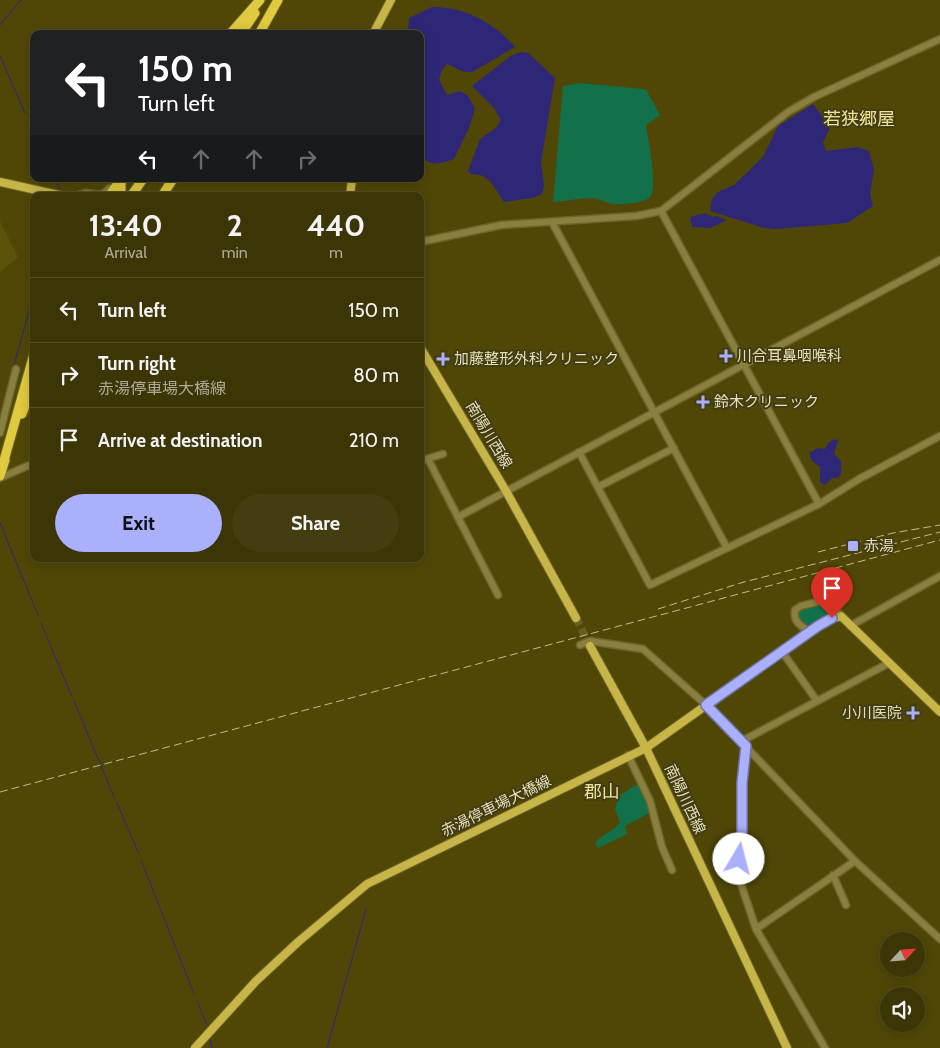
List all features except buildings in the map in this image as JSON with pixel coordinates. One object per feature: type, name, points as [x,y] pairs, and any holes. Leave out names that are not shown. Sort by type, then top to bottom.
[{"type":"highway","points":[[234,30],[262,0]]},
{"type":"highway","points":[[243,30],[262,0]]},
{"type":"highway","points":[[261,30],[278,0]]},
{"type":"highway","points":[[0,477],[30,368]]},
{"type":"highway","points":[[3,464],[30,393]]},
{"type":"highway","points":[[19,420],[30,402]]},
{"type":"main road","points":[[375,30],[391,0]]},
{"type":"main road","points":[[0,182],[46,192]]},
{"type":"main road","name":"南陽川西線","points":[[424,356],[506,491],[576,618]]},
{"type":"main road","points":[[841,616],[940,712]]},
{"type":"main road","name":"赤湯停車場大橋線","points":[[195,1048],[256,982],[367,884],[628,755],[646,748],[783,653],[810,632],[832,618],[841,616]]},
{"type":"main road","name":"南陽川西線","points":[[590,646],[646,748],[787,1048]]},
{"type":"street","points":[[424,241],[501,225],[636,216],[661,211],[788,112],[811,98],[940,39]]},
{"type":"street","points":[[661,211],[819,504]]},
{"type":"street","points":[[552,222],[727,548]]},
{"type":"street","points":[[458,517],[940,260]]},
{"type":"street","points":[[0,433],[16,368]]},
{"type":"street","points":[[579,452],[650,584],[819,504],[859,479],[940,436]]},
{"type":"street","points":[[598,487],[674,448]]},
{"type":"street","points":[[424,460],[442,454]]},
{"type":"street","points":[[428,459],[498,594]]},
{"type":"street","points":[[0,477],[30,465]]},
{"type":"street","points":[[850,626],[940,576]]},
{"type":"street","points":[[810,632],[799,626],[795,619],[795,610],[801,606],[828,599],[841,616]]},
{"type":"street","points":[[580,644],[590,641],[643,649],[706,705],[855,861],[940,939]]},
{"type":"street","points":[[783,653],[817,701]]},
{"type":"street","points":[[744,743],[817,701],[889,663]]},
{"type":"street","points":[[744,743],[742,838],[737,872],[756,929],[825,1048]]},
{"type":"street","points":[[628,755],[650,801],[662,847],[672,870]]},
{"type":"street","points":[[756,929],[855,861]]},
{"type":"street","points":[[833,875],[846,905]]},
{"type":"shaded area","points":[[432,7],[455,9],[478,18],[498,30],[515,47],[472,72],[464,72],[447,64],[442,70],[439,80],[447,95],[460,91],[468,96],[475,109],[469,128],[454,159],[444,162],[432,163],[424,159],[424,30],[408,30],[409,18]]},
{"type":"shaded area","points":[[521,52],[528,53],[555,78],[541,162],[544,186],[542,194],[532,198],[504,202],[495,187],[487,179],[478,174],[471,174],[468,171],[480,139],[496,128],[501,120],[494,108],[472,86],[512,55]]},
{"type":"shaded area","points":[[813,104],[830,127],[823,143],[826,151],[858,147],[869,151],[874,170],[870,194],[873,206],[847,223],[776,229],[764,228],[710,211],[712,199],[718,192],[734,185],[763,157],[778,126]]},
{"type":"shaded area","points":[[705,213],[712,217],[716,216],[727,220],[710,228],[692,227],[690,217]]},
{"type":"shaded area","points":[[0,221],[18,257],[0,272]]},
{"type":"shaded area","points":[[835,439],[838,441],[834,454],[841,461],[841,474],[838,478],[832,478],[825,485],[820,482],[820,467],[812,461],[809,453],[818,448],[825,449],[829,442]]},
{"type":"green space","points":[[580,83],[646,90],[660,115],[646,125],[652,162],[653,184],[650,197],[647,199],[621,204],[613,204],[592,198],[553,202],[563,86]]},
{"type":"green space","points":[[823,602],[827,603],[834,610],[809,625],[802,622],[798,615],[799,611]]},
{"type":"green space","points":[[639,783],[650,808],[650,813],[625,826],[627,834],[598,848],[595,843],[620,822],[615,809],[619,796]]},
{"type":"waterway","points":[[0,25],[21,0]]},
{"type":"waterway","points":[[0,56],[25,113]]},
{"type":"waterway","points":[[56,182],[60,188]]},
{"type":"waterway","points":[[14,365],[30,308]]},
{"type":"waterway","points":[[10,382],[11,374]]},
{"type":"waterway","points":[[0,523],[38,615]]},
{"type":"waterway","points":[[41,623],[72,697]]},
{"type":"waterway","points":[[74,701],[114,797]]},
{"type":"waterway","points":[[117,803],[139,854]]},
{"type":"waterway","points":[[141,860],[194,994]]},
{"type":"waterway","points":[[327,1048],[366,909]]},
{"type":"waterway","points":[[197,1001],[207,1025]]},
{"type":"waterway","points":[[210,1040],[212,1048]]},
{"type":"tunnel","points":[[576,618],[590,646]]},
{"type":"railway","points":[[818,552],[893,533],[940,525]]},
{"type":"railway","points":[[658,609],[744,582],[940,532]]},
{"type":"railway","points":[[0,792],[940,540]]},
{"type":"place","name":"川合耳鼻咽喉科","points":[[726,356]]},
{"type":"place","name":"加藤整形外科クリニック","points":[[443,359]]},
{"type":"place","name":"鈴木クリニック","points":[[703,402]]},
{"type":"place","name":"赤湯","points":[[853,546]]},
{"type":"place","name":"小川医院","points":[[913,713]]},
{"type":"district","name":"若狭郷屋","points":[[859,119]]},
{"type":"district","name":"郡山","points":[[602,792]]},
{"type":"route","points":[[739,859],[742,838],[740,812],[746,746],[706,705],[783,653],[825,621],[832,618]]}]
